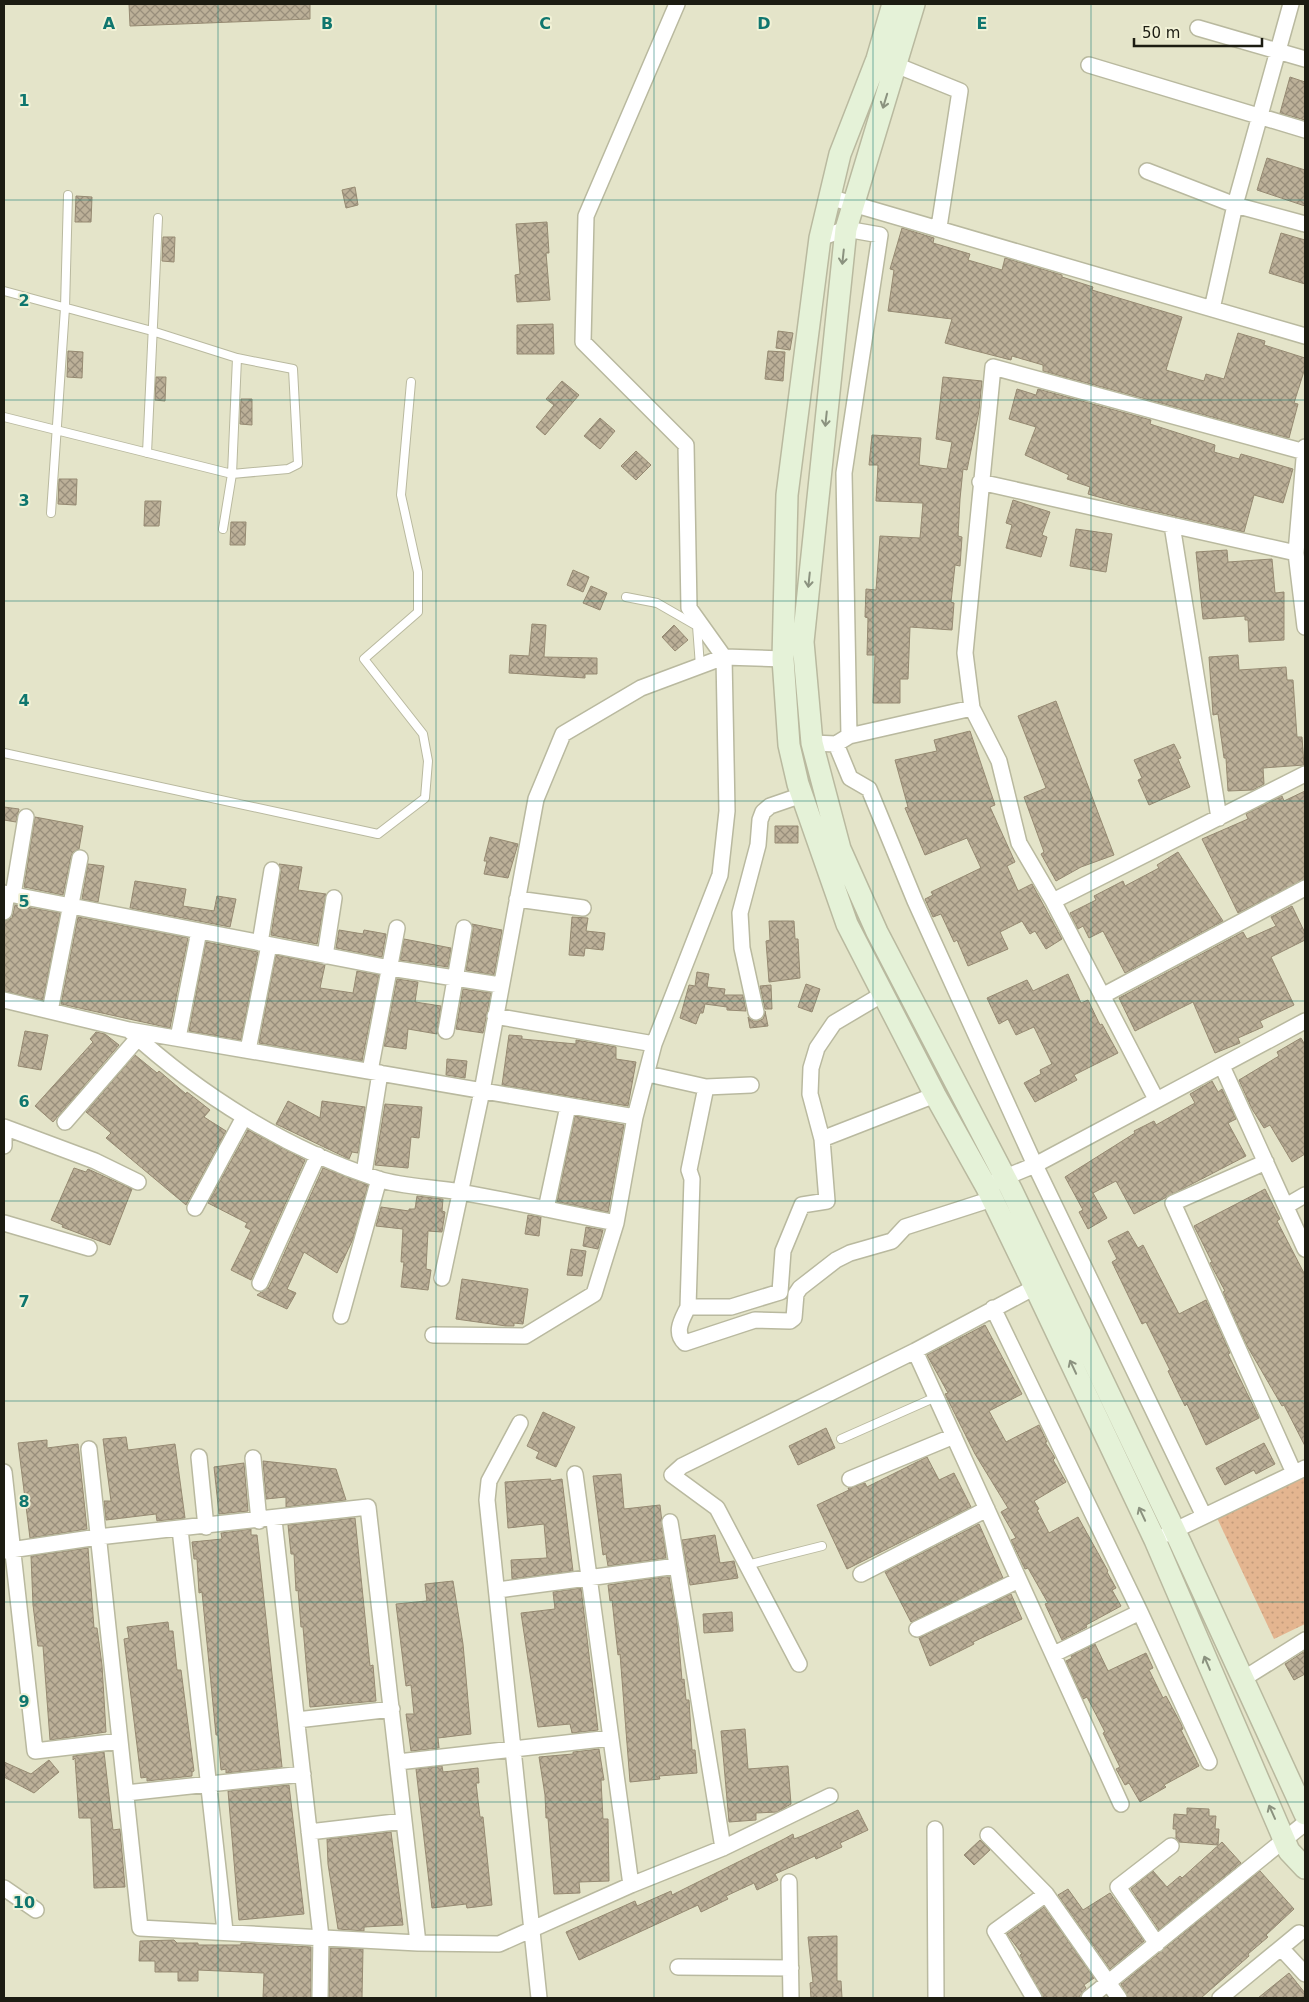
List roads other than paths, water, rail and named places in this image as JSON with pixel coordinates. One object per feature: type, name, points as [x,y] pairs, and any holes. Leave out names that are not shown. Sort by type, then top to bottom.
[{"type":"main road","points":[[894,4],[886,62],[854,203],[846,229],[803,642],[812,743],[835,832],[854,882],[877,932],[1005,1177],[1174,1531],[1305,1814]]},
{"type":"main road","points":[[914,4],[840,154],[820,238],[786,495],[783,659],[789,746],[802,794],[847,924],[935,1095],[989,1193],[1035,1287],[1155,1540],[1289,1852],[1305,1868]]},
{"type":"street","points":[[433,1335],[525,1336],[594,1294],[616,1223],[635,1117],[648,1074],[654,1044],[720,875],[727,811],[724,657],[689,608],[686,445],[583,342],[586,216],[677,4]]},
{"type":"street","points":[[1212,309],[1235,205],[1258,118],[1279,53],[1291,4]]},
{"type":"street","points":[[1198,28],[1305,59]]},
{"type":"street","points":[[886,62],[960,91],[938,227]]},
{"type":"street","points":[[1089,65],[1258,118],[1305,130]]},
{"type":"street","points":[[1146,171],[1235,205],[1305,224]]},
{"type":"street","points":[[829,197],[938,227],[1305,336]]},
{"type":"street","points":[[820,238],[846,229],[880,235],[844,473],[849,736]]},
{"type":"street","points":[[1156,1098],[1053,901],[1019,843],[999,761],[972,708],[965,653],[980,482],[993,367],[1305,450],[1296,553],[1305,627]]},
{"type":"street","points":[[980,482],[1296,553]]},
{"type":"street","points":[[1172,525],[1219,818]]},
{"type":"street","points":[[442,1278],[482,1091],[536,799],[563,734],[641,688],[724,657],[783,659]]},
{"type":"street","points":[[812,743],[836,744],[849,736],[972,708]]},
{"type":"street","points":[[836,744],[850,778],[869,789],[915,901],[1036,1165],[1204,1516]]},
{"type":"street","points":[[1053,901],[1305,774]]},
{"type":"street","points":[[756,1012],[742,948],[740,913],[758,845],[760,820],[763,812],[770,806],[802,794]]},
{"type":"street","points":[[4,912],[26,816]]},
{"type":"street","points":[[50,1011],[80,858]]},
{"type":"street","points":[[248,1050],[264,944],[272,870]]},
{"type":"street","points":[[1102,996],[1305,888]]},
{"type":"street","points":[[8,894],[325,956],[500,986]]},
{"type":"street","points":[[325,956],[334,898]]},
{"type":"street","points":[[516,899],[583,908]]},
{"type":"street","points":[[364,1173],[375,1072],[397,928]]},
{"type":"street","points":[[446,1031],[464,928]]},
{"type":"street","points":[[178,1038],[199,931]]},
{"type":"street","points":[[688,1307],[731,1307],[780,1292],[783,1251],[802,1205],[827,1201],[822,1139],[810,1094],[809,1081],[816,1048],[834,1023],[883,994]]},
{"type":"street","points":[[4,1000],[133,1034],[178,1038],[635,1117]]},
{"type":"street","points":[[495,1016],[654,1044]]},
{"type":"street","points":[[706,1087],[688,1170],[692,1179],[688,1307],[679,1328],[679,1334],[685,1343],[755,1320],[790,1321],[794,1318],[796,1294],[800,1288],[836,1260],[850,1253],[892,1241],[905,1227],[989,1193],[1005,1177],[1036,1165],[1156,1098],[1222,1066],[1305,1021]]},
{"type":"street","points":[[133,1034],[160,1058],[255,1124],[318,1155],[379,1180],[460,1192],[616,1223]]},
{"type":"street","points":[[65,1122],[133,1034]]},
{"type":"street","points":[[1222,1066],[1305,1249]]},
{"type":"street","points":[[648,1074],[706,1087],[751,1085]]},
{"type":"street","points":[[822,1139],[935,1095]]},
{"type":"street","points":[[546,1209],[568,1106]]},
{"type":"street","points":[[195,1208],[244,1117]]},
{"type":"street","points":[[4,1127],[95,1161],[138,1182]]},
{"type":"street","points":[[4,1131],[4,1146]]},
{"type":"street","points":[[260,1283],[318,1155]]},
{"type":"street","points":[[1155,1540],[1300,1470],[1173,1203],[1266,1162]]},
{"type":"street","points":[[341,1316],[379,1180]]},
{"type":"street","points":[[1286,1206],[1305,1195]]},
{"type":"street","points":[[4,1222],[89,1248]]},
{"type":"street","points":[[798,1664],[717,1508],[672,1475],[682,1466],[915,1351],[1035,1287]]},
{"type":"street","points":[[993,1308],[1140,1612],[1209,1762]]},
{"type":"street","points":[[915,1351],[1121,1804]]},
{"type":"street","points":[[520,1423],[487,1490],[512,1749],[539,1998]]},
{"type":"street","points":[[850,1479],[954,1436]]},
{"type":"street","points":[[89,1449],[140,1928],[418,1942],[499,1944],[631,1885],[723,1848],[830,1796]]},
{"type":"street","points":[[199,1457],[206,1527]]},
{"type":"street","points":[[252,1458],[258,1521]]},
{"type":"street","points":[[4,1472],[8,1551],[35,1751],[120,1742]]},
{"type":"street","points":[[576,1474],[631,1885]]},
{"type":"street","points":[[8,1551],[98,1537],[274,1520],[368,1508],[418,1942]]},
{"type":"street","points":[[861,1574],[987,1509]]},
{"type":"street","points":[[274,1520],[321,1937],[320,1998]]},
{"type":"street","points":[[670,1522],[723,1848]]},
{"type":"street","points":[[180,1529],[225,1931]]},
{"type":"street","points":[[498,1590],[589,1576],[677,1566]]},
{"type":"street","points":[[917,1629],[1019,1580]]},
{"type":"street","points":[[1054,1654],[1140,1612]]},
{"type":"street","points":[[1243,1679],[1305,1640]]},
{"type":"street","points":[[297,1720],[392,1709]]},
{"type":"street","points":[[398,1762],[611,1738]]},
{"type":"street","points":[[126,1793],[303,1774]]},
{"type":"street","points":[[309,1832],[404,1821]]},
{"type":"street","points":[[1089,1998],[1305,1823]]},
{"type":"street","points":[[935,1829],[936,1998]]},
{"type":"street","points":[[988,1835],[1046,1894],[1119,1998]]},
{"type":"street","points":[[1157,1944],[1118,1887],[1171,1846]]},
{"type":"street","points":[[789,1882],[791,1998]]},
{"type":"street","points":[[4,1888],[36,1910]]},
{"type":"street","points":[[1034,1998],[995,1931],[1046,1894]]},
{"type":"street","points":[[1220,1998],[1300,1933]]},
{"type":"street","points":[[1281,1948],[1305,1974]]},
{"type":"street","points":[[678,1966],[791,1968]]},
{"type":"lane","points":[[50,513],[58,430],[65,308],[68,195]]},
{"type":"lane","points":[[147,453],[158,218]]},
{"type":"lane","points":[[4,291],[152,331],[237,358],[293,369],[298,464],[288,469],[232,474],[4,418]]},
{"type":"lane","points":[[223,529],[232,474],[237,358]]},
{"type":"lane","points":[[4,753],[378,834],[425,798],[428,761],[424,734],[364,659],[418,612],[418,572],[400,495],[411,382]]},
{"type":"lane","points":[[626,597],[657,603],[697,626],[700,666]]},
{"type":"lane","points":[[841,1439],[936,1397]]},
{"type":"lane","points":[[747,1565],[822,1546]]}]
